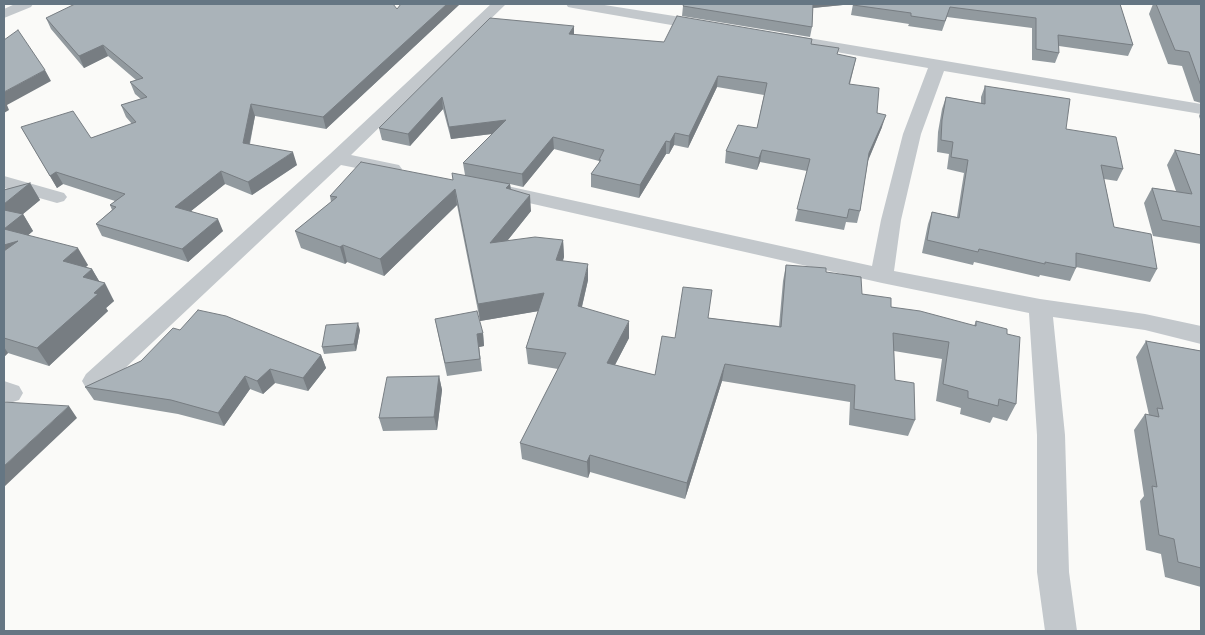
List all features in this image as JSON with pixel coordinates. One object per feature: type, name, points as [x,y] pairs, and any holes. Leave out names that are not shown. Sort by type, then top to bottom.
[{"type":"street","points":[[4,14],[26,4]]},
{"type":"street","points":[[95,381],[337,158],[499,4]]},
{"type":"street","points":[[573,4],[725,29]]},
{"type":"street","points":[[764,36],[1201,109]]},
{"type":"street","points":[[882,276],[891,220],[912,134],[938,64]]},
{"type":"street","points":[[337,158],[412,173]]},
{"type":"street","points":[[4,182],[57,197]]},
{"type":"street","points":[[478,186],[882,276],[1040,307],[1144,322],[1201,334]]},
{"type":"street","points":[[1040,307],[1051,435],[1053,572],[1061,631]]},
{"type":"building","points":[[75,4],[393,4],[397,9],[401,4],[447,4],[323,117],[251,104],[243,143],[293,152],[248,182],[221,171],[175,207],[218,219],[182,249],[96,224],[116,207],[110,205],[125,194],[56,172],[50,176],[21,127],[73,111],[91,138],[136,122],[121,105],[147,97],[130,82],[143,78],[103,45],[79,56],[46,18]]},
{"type":"building","points":[[684,4],[813,4],[812,27],[683,6]]},
{"type":"building","points":[[854,4],[1120,4],[1133,45],[1058,35],[1059,53],[1036,49],[1036,18],[950,7],[945,21],[911,16],[911,13]]},
{"type":"building","points":[[1156,4],[1201,4],[1201,86],[1189,52],[1175,50]]},
{"type":"building","points":[[677,16],[812,39],[811,44],[839,48],[837,54],[856,58],[849,84],[879,88],[877,113],[886,115],[869,153],[860,211],[849,209],[847,218],[797,209],[810,159],[762,150],[759,158],[726,151],[738,125],[757,128],[767,83],[718,76],[689,136],[675,133],[670,142],[666,141],[640,185],[591,174],[601,160],[599,160],[604,150],[553,137],[522,174],[463,163],[506,120],[449,127],[442,97],[408,134],[379,128],[490,18],[574,26],[569,34],[664,42]]},
{"type":"building","points":[[18,30],[45,70],[4,92],[4,40]]},
{"type":"building","points":[[985,86],[1070,99],[1066,129],[1116,137],[1123,169],[1101,165],[1114,227],[1151,234],[1157,269],[1076,253],[1076,268],[1045,262],[1045,264],[979,249],[978,252],[927,240],[932,212],[959,218],[968,160],[951,157],[953,142],[941,140],[946,97],[985,104]]},
{"type":"building","points":[[1175,150],[1201,155],[1201,227],[1162,220],[1152,188],[1192,194]]},
{"type":"building","points":[[361,162],[453,180],[452,173],[510,184],[506,188],[530,195],[490,243],[535,237],[563,240],[556,260],[588,264],[578,306],[629,321],[607,363],[655,375],[662,336],[675,338],[683,287],[712,290],[708,318],[781,327],[786,265],[826,268],[826,272],[861,277],[862,294],[891,298],[891,307],[920,311],[976,326],[976,321],[1007,329],[1007,334],[1020,337],[1016,404],[999,399],[998,406],[968,398],[968,391],[943,384],[949,342],[893,333],[895,380],[914,383],[915,420],[854,409],[855,385],[725,364],[687,483],[590,455],[587,462],[520,443],[566,353],[526,348],[544,293],[478,304],[455,189],[380,259],[343,245],[340,247],[295,231],[337,197],[330,196]]},
{"type":"building","points":[[30,183],[4,204],[4,190]]},
{"type":"building","points":[[4,210],[23,214],[4,229]]},
{"type":"building","points":[[4,229],[78,248],[63,261],[92,269],[83,277],[105,283],[94,293],[98,294],[37,348],[4,338],[4,251],[18,241],[4,245]]},
{"type":"building","points":[[198,310],[226,316],[321,355],[303,378],[270,369],[257,381],[245,376],[218,413],[171,400],[85,387],[141,361],[173,328],[180,330]]},
{"type":"building","points":[[477,311],[483,333],[477,334],[480,359],[445,363],[435,319]]},
{"type":"building","points":[[358,323],[354,344],[322,347],[326,325]]},
{"type":"building","points":[[1146,341],[1201,351],[1201,568],[1178,562],[1174,539],[1159,535],[1152,486],[1157,487],[1145,414],[1159,417],[1157,408],[1163,409]]},
{"type":"building","points":[[439,376],[434,417],[379,418],[387,377]]},
{"type":"building","points":[[4,402],[69,406],[4,466]]}]
